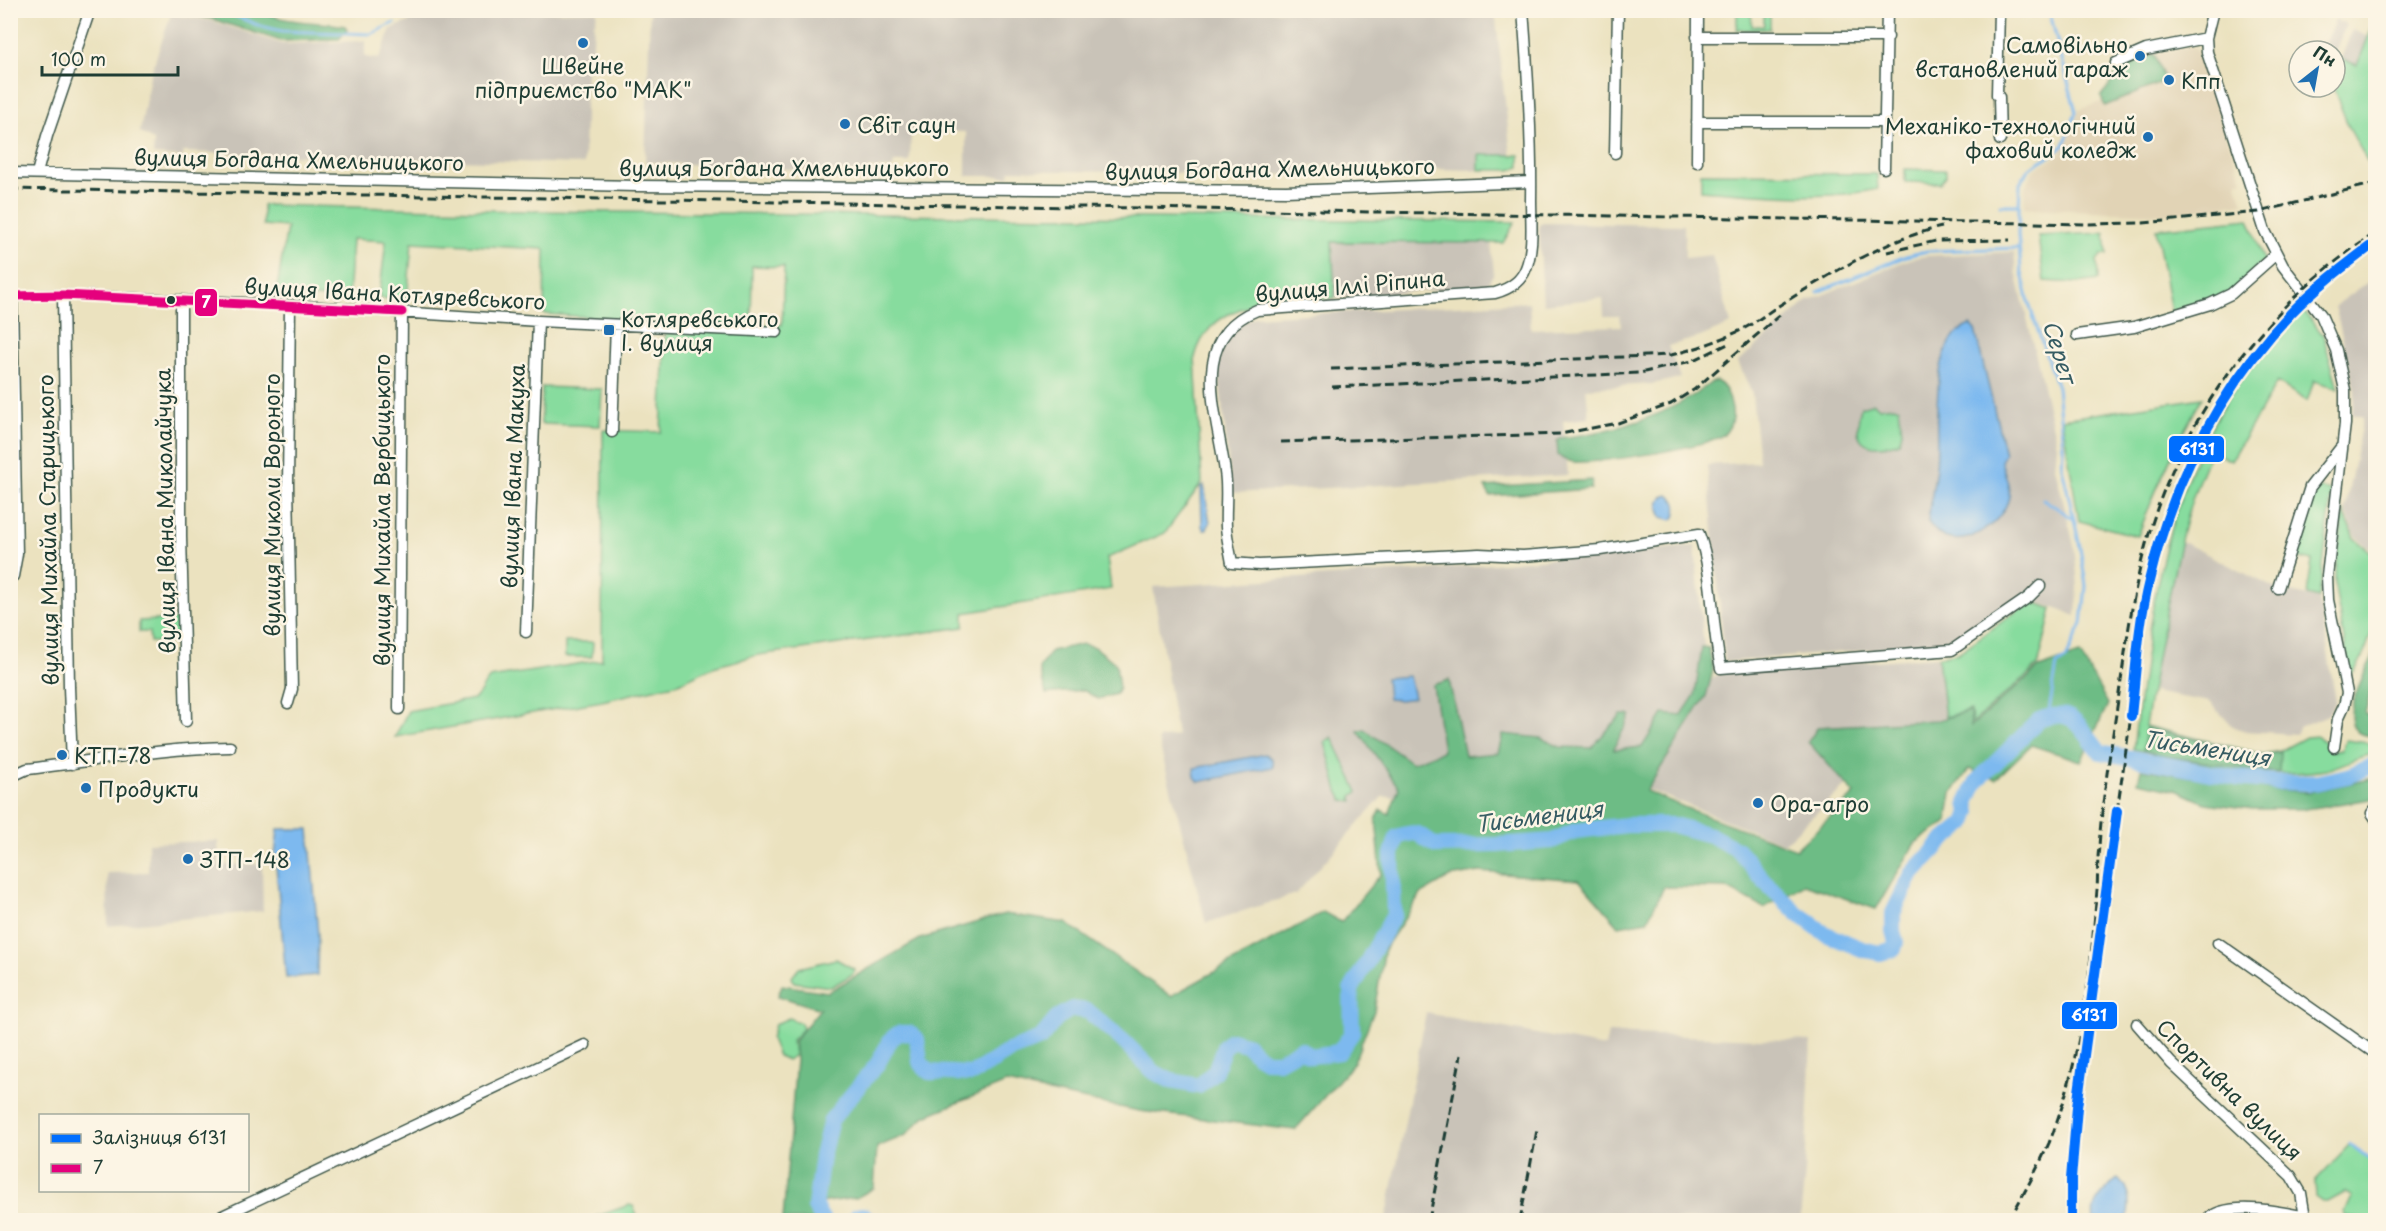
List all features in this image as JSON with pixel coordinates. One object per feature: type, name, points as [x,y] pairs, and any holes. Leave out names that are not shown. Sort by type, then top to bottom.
[{"type":"street","points":[[37,173],[47,136],[90,10]]},
{"type":"street","name":"вулиця Іллі Ріпина","points":[[1523,10],[1529,85],[1531,182],[1529,259],[1525,271],[1513,286],[1495,293],[1257,310],[1236,321],[1220,338],[1212,362],[1211,375],[1226,475],[1226,528],[1232,563],[1259,565],[1479,554],[1523,556],[1600,550],[1699,534],[1710,589],[1715,640],[1721,668],[1952,650],[2029,597],[2040,586]]},
{"type":"street","points":[[1615,153],[1618,10]]},
{"type":"street","points":[[1697,162],[1698,10]]},
{"type":"street","points":[[1884,168],[1887,10]]},
{"type":"street","points":[[1999,10],[1997,95],[1999,97],[2000,140]]},
{"type":"street","points":[[2213,10],[2206,38],[2206,52],[2265,231],[2276,254],[2321,315],[2332,336],[2344,390],[2345,424],[2327,576],[2328,600],[2347,693],[2338,719],[2334,747]]},
{"type":"street","points":[[1697,37],[1888,37]]},
{"type":"street","points":[[2116,63],[2146,50],[2206,38]]},
{"type":"street","points":[[1697,122],[1885,122]]},
{"type":"street","name":"вулиця Богдана Хмельницького","points":[[10,173],[636,186],[1286,191],[1531,182]]},
{"type":"street","points":[[2077,335],[2134,327],[2210,304],[2231,294],[2276,254]]},
{"type":"street","name":"вулиця Івана Котляревського","points":[[11,296],[63,295],[290,305],[538,321],[777,332]]},
{"type":"street","name":"вулиця Михайла Старицького","points":[[63,295],[72,764]]},
{"type":"street","points":[[11,296],[17,554],[13,576]]},
{"type":"street","name":"вулиця Івана Миколайчука","points":[[181,300],[181,537],[186,722]]},
{"type":"street","name":"вулиця Миколи Вороного","points":[[288,704],[292,689],[288,485],[290,305]]},
{"type":"street","name":"вулиця Михайла Вербицького","points":[[399,709],[402,312]]},
{"type":"street","name":"вулиця Івана Макуха","points":[[526,632],[538,321]]},
{"type":"street","points":[[612,432],[616,325]]},
{"type":"street","points":[[2277,588],[2310,487],[2343,445]]},
{"type":"street","points":[[10,780],[14,775],[27,769],[186,747],[230,747]]},
{"type":"street","points":[[2218,944],[2376,1054]]},
{"type":"street","name":"Спортивна вулиця","points":[[2136,1024],[2171,1063],[2291,1176],[2301,1193],[2305,1217]]},
{"type":"street","points":[[214,1221],[585,1045]]},
{"type":"street","points":[[2208,1219],[2224,1211],[2242,1209],[2320,1221]]},
{"type":"shaded area","points":[[650,10],[1495,11],[1511,155],[1478,155],[1478,170],[1303,166],[1300,175],[1010,170],[1009,176],[966,176],[966,132],[911,131],[910,162],[894,162],[893,168],[869,168],[868,173],[645,162]]},
{"type":"shaded area","points":[[597,11],[594,23],[592,63],[586,63],[584,164],[183,152],[183,157],[153,155],[154,141],[140,132],[150,76],[171,14],[212,21],[282,44],[365,41],[365,57],[379,59],[391,29],[425,15]]},
{"type":"shaded area","points":[[2335,20],[2346,25],[2340,39],[2327,39]]},
{"type":"shaded area","points":[[2352,30],[2369,37],[2357,65],[2347,61],[2347,43]]},
{"type":"shaded area","name":"Механіко-технологічний фаховий коледж","points":[[2192,46],[2196,49],[2242,180],[2236,182],[2243,203],[2164,214],[2024,208],[2025,187],[2032,171],[2060,154],[2073,129],[2079,110],[2103,101],[2101,97],[2119,70],[2154,54]]},
{"type":"shaded area","points":[[1543,223],[1684,225],[1685,258],[1712,255],[1731,324],[1700,337],[1668,346],[1680,378],[1652,384],[1586,388],[1589,418],[1563,421],[1568,475],[1232,493],[1218,365],[1222,349],[1230,334],[1254,317],[1529,302],[1531,329],[1621,326],[1620,316],[1604,316],[1603,298],[1543,304],[1539,225]]},
{"type":"shaded area","points":[[1332,242],[1491,242],[1494,273],[1486,286],[1335,298]]},
{"type":"shaded area","points":[[2014,252],[2016,272],[2057,445],[2055,467],[2074,546],[2078,586],[2076,616],[2024,597],[1960,642],[1725,662],[1707,465],[1759,462],[1752,394],[1738,362],[1808,301],[1910,259],[1926,256]]},
{"type":"shaded area","points":[[2375,277],[2375,553],[2355,536],[2345,509],[2363,417],[2352,414],[2355,391],[2335,306]]},
{"type":"shaded area","points":[[2181,541],[2272,587],[2319,599],[2336,701],[2328,715],[2298,727],[2297,734],[2243,731],[2231,725],[2210,702],[2152,692],[2161,632]]},
{"type":"shaded area","points":[[1695,546],[1707,684],[1717,675],[1729,670],[1938,657],[1945,722],[1842,789],[1784,843],[1644,788],[1382,797],[1296,894],[1206,923],[1158,739],[1177,736],[1153,587],[1427,570]]},
{"type":"shaded area","points":[[218,841],[219,865],[262,864],[263,911],[108,926],[107,873],[148,872],[148,843]]},
{"type":"shaded area","points":[[1426,1013],[1605,1047],[1608,1033],[1811,1041],[1805,1172],[1800,1220],[1386,1220]]},
{"type":"green space","points":[[173,11],[261,11],[291,20],[345,26],[347,30],[339,39],[281,41],[212,19]]},
{"type":"green space","points":[[1737,11],[1751,11],[1752,26],[1764,26],[1764,11],[1770,11],[1770,29],[1737,30]]},
{"type":"green space","points":[[2375,20],[2376,165],[2370,166],[2349,128],[2338,99],[2347,99],[2347,61],[2357,65]]},
{"type":"green space","points":[[2154,54],[2165,81],[2105,106],[2101,97],[2119,70]]},
{"type":"green space","points":[[1479,155],[1520,155],[1520,167],[1510,170],[1479,170]]},
{"type":"green space","points":[[1905,169],[1946,170],[1946,176],[1940,183],[1905,182]]},
{"type":"green space","points":[[1701,173],[1877,174],[1878,189],[1858,193],[1813,196],[1701,190]]},
{"type":"green space","points":[[263,205],[527,211],[1515,222],[1503,243],[1332,242],[1335,298],[1272,302],[1252,306],[1233,312],[1216,322],[1203,337],[1195,357],[1202,483],[1165,533],[1107,558],[1111,589],[964,613],[964,627],[758,655],[713,667],[679,683],[602,701],[395,737],[408,711],[474,699],[490,678],[602,660],[603,430],[661,432],[666,322],[544,314],[545,249],[412,242],[407,300],[379,298],[386,241],[352,239],[348,299],[276,295],[287,227],[263,225]],"holes":[[[752,266],[784,267],[782,325],[751,324]]]},
{"type":"green space","points":[[2249,219],[2264,260],[2231,292],[2171,312],[2156,229]]},
{"type":"green space","points":[[2105,233],[2107,254],[2097,260],[2098,280],[2078,283],[2044,281],[2038,236]]},
{"type":"green space","points":[[2302,309],[2323,335],[2338,388],[2314,381],[2307,401],[2277,382],[2231,461],[2212,451],[2192,498],[2183,531],[2145,726],[2263,754],[2280,751],[2306,737],[2318,736],[2333,751],[2341,750],[2346,740],[2375,744],[2375,754],[2326,770],[2272,773],[2225,768],[2133,749],[2146,650],[2164,553],[2195,461],[2217,417],[2245,374]]},
{"type":"green space","points":[[1716,381],[1728,394],[1732,416],[1727,431],[1714,439],[1652,454],[1586,462],[1565,460],[1558,455],[1557,441],[1561,438],[1602,431],[1641,420],[1678,405]]},
{"type":"green space","points":[[542,387],[602,389],[600,426],[541,424]]},
{"type":"green space","points":[[2202,398],[2167,466],[2138,536],[2079,521],[2062,419]]},
{"type":"green space","points":[[1874,403],[1879,408],[1894,406],[1899,408],[1902,432],[1899,442],[1874,446],[1863,442],[1858,431],[1861,407]]},
{"type":"green space","points":[[1592,480],[1591,489],[1490,496],[1485,487]]},
{"type":"green space","points":[[2316,488],[2332,491],[2319,598],[2307,595],[2312,561],[2292,556]]},
{"type":"green space","points":[[2344,512],[2354,538],[2376,556],[2375,620],[2363,656],[2350,674],[2335,588],[2335,569]]},
{"type":"green space","points":[[2031,601],[2052,609],[2038,666],[1972,723],[1971,710],[1945,717],[1938,657],[1958,653]]},
{"type":"green space","points":[[177,619],[180,621],[181,642],[150,642],[149,632],[139,632],[139,621]]},
{"type":"green space","points":[[565,642],[593,642],[592,657],[565,657]]},
{"type":"green space","points":[[1083,644],[1095,647],[1116,664],[1119,688],[1116,694],[1098,699],[1083,690],[1046,694],[1039,668],[1051,651]]},
{"type":"green space","points":[[1702,647],[1709,648],[1713,671],[1706,696],[1646,791],[1796,849],[1855,794],[1808,742],[1818,727],[1938,720],[1970,711],[1971,726],[2039,668],[2080,654],[2108,704],[2081,761],[2031,745],[1996,779],[1969,769],[1952,793],[1947,822],[1915,843],[1876,909],[1804,884],[1764,908],[1726,888],[1664,887],[1647,921],[1619,926],[1579,880],[1479,872],[1450,877],[1421,894],[1385,948],[1374,1011],[1353,1064],[1295,1130],[1139,1111],[1006,1083],[925,1116],[906,1135],[877,1147],[874,1188],[856,1198],[812,1204],[815,1220],[783,1220],[796,1060],[794,1041],[820,1009],[778,996],[782,985],[828,992],[920,939],[1005,914],[1066,923],[1171,996],[1323,912],[1341,922],[1381,874],[1376,819],[1381,810],[1389,814],[1399,788],[1358,731],[1364,729],[1412,763],[1443,751],[1433,685],[1449,680],[1465,756],[1498,753],[1503,734],[1541,738],[1560,747],[1591,748],[1621,715],[1631,715],[1613,750],[1642,747],[1663,714],[1681,716],[1695,695]]},
{"type":"green space","points":[[2375,652],[2375,675],[2365,713],[2375,719],[2375,737],[2361,734],[2354,727],[2351,718],[2355,695]]},
{"type":"green space","points":[[2146,728],[2263,755],[2280,752],[2279,773],[2158,755],[2143,750]]},
{"type":"green space","points":[[1332,737],[1358,792],[1352,796],[1353,802],[1343,800],[1338,791],[1325,742]]},
{"type":"green space","points":[[2141,769],[2268,789],[2309,792],[2375,778],[2375,796],[2371,799],[2305,809],[2253,809],[2205,803],[2176,790],[2138,782]]},
{"type":"green space","points":[[836,959],[854,969],[853,974],[831,987],[794,982],[792,977],[799,968]]},
{"type":"green space","points":[[789,1018],[801,1023],[803,1029],[792,1040],[794,1056],[787,1060],[778,1056],[771,1039],[775,1024]]},
{"type":"green space","points":[[2350,1144],[2375,1164],[2375,1220],[2346,1216],[2345,1213],[2352,1197],[2345,1192],[2327,1202],[2316,1197],[2315,1181]]},
{"type":"green space","points":[[629,1205],[633,1206],[639,1220],[587,1220]]},
{"type":"water","points":[[1970,325],[1975,330],[2005,454],[2001,461],[2008,484],[2009,497],[2000,515],[1984,530],[1964,539],[1954,539],[1939,534],[1928,522],[1936,467],[1938,388],[1947,349],[1956,334]]},
{"type":"water","points":[[1204,485],[1210,523],[1206,530],[1202,526],[1201,487]]},
{"type":"water","points":[[1668,495],[1674,499],[1677,507],[1672,520],[1662,517],[1659,509],[1662,497]]},
{"type":"water","points":[[1409,676],[1414,698],[1388,699],[1386,678]]},
{"type":"water","points":[[1266,754],[1272,759],[1273,767],[1199,782],[1195,777],[1194,768]]},
{"type":"water","points":[[278,829],[309,829],[318,935],[317,975],[286,978],[275,855]]},
{"type":"water","points":[[2118,1178],[2127,1193],[2129,1209],[2127,1220],[2094,1220],[2094,1207],[2104,1192]]},
{"type":"waterway","points":[[221,10],[260,26],[282,31],[371,34],[394,23]]},
{"type":"waterway","name":"Серет","points":[[2048,716],[2057,665],[2066,659],[2082,624],[2086,586],[2079,542],[2062,467],[2063,447],[2057,387],[2030,307],[2021,269],[2018,234],[2020,184],[2028,169],[2064,145],[2076,112],[2049,10]]},
{"type":"waterway","points":[[2001,205],[2019,205]]},
{"type":"waterway","points":[[1818,292],[1906,256],[1927,251],[2019,248]]},
{"type":"waterway","points":[[2043,499],[2074,519]]},
{"type":"waterway","name":"Тисьмениця","points":[[823,1220],[815,1207],[822,1156],[831,1120],[878,1063],[891,1039],[899,1033],[910,1033],[917,1039],[920,1062],[929,1072],[972,1074],[1009,1051],[1040,1039],[1057,1018],[1072,1009],[1088,1011],[1154,1072],[1171,1081],[1199,1086],[1215,1071],[1224,1047],[1231,1040],[1246,1044],[1267,1061],[1279,1061],[1300,1049],[1311,1056],[1339,1052],[1352,1033],[1351,990],[1394,915],[1392,854],[1397,837],[1415,833],[1436,846],[1497,845],[1552,841],[1575,831],[1627,825],[1673,825],[1710,835],[1738,850],[1766,883],[1797,913],[1826,934],[1862,949],[1880,953],[1894,949],[1896,942],[1893,931],[1893,913],[1912,874],[1943,841],[1965,823],[1969,812],[1967,803],[1977,781],[2039,720],[2052,716],[2070,718],[2082,728],[2100,752],[2236,778],[2315,783],[2348,776],[2376,764]]},
{"type":"waterway","points":[[2350,1144],[2376,1164]]},
{"type":"waterway","name":"Тисьмениця","points":[[854,1220],[857,1216],[863,1215],[868,1220]]},
{"type":"railway","points":[[10,189],[2089,224],[2143,223],[2259,212],[2376,183]]},
{"type":"railway","points":[[1331,369],[1671,355],[1733,334],[1858,259],[1900,240],[1942,227]]},
{"type":"railway","points":[[2009,1220],[2049,1143],[2060,1113],[2076,1051],[2091,954],[2104,792],[2127,641],[2141,563],[2161,497],[2181,452],[2205,408],[2232,368],[2264,329],[2298,294],[2376,233]]},
{"type":"railway","points":[[1887,252],[1936,241],[2010,240]]},
{"type":"railway","points":[[1281,442],[1560,434],[1618,423],[1671,404],[1695,389],[1783,312]]},
{"type":"railway","points":[[1332,387],[1640,373],[1692,361],[1728,344]]},
{"type":"railway","points":[[2117,811],[2131,716]]},
{"type":"railway","points":[[1429,1220],[1461,1055]]},
{"type":"railway","points":[[1520,1220],[1537,1130]]},
{"type":"rail line","name":"6131","points":[[2131,716],[2140,631],[2149,581],[2171,507],[2202,437],[2221,404],[2266,341],[2302,302],[2376,242]]},
{"type":"rail line","name":"6131","points":[[2071,1220],[2071,1179],[2077,1107],[2117,811]]},
{"type":"transit line","name":"7","points":[[10,296],[63,295],[402,312]]},
{"type":"place","name":"Швейне підприємство \"МАК\"","points":[[583,43]]},
{"type":"place","name":"Самовільно встановлений гараж","points":[[2140,56]]},
{"type":"place","name":"Кпп","points":[[2169,80]]},
{"type":"place","name":"Світ саун","points":[[845,124]]},
{"type":"place","name":"Механіко-технологічний фаховий коледж","points":[[2148,137]]},
{"type":"place","name":"Котляревського І. вулиця","points":[[609,330]]},
{"type":"place","name":"КТП-78","points":[[62,755]]},
{"type":"place","name":"Продукти","points":[[86,788]]},
{"type":"place","name":"Ора-агро","points":[[1758,803]]},
{"type":"place","name":"ЗТП-148","points":[[188,859]]}]
